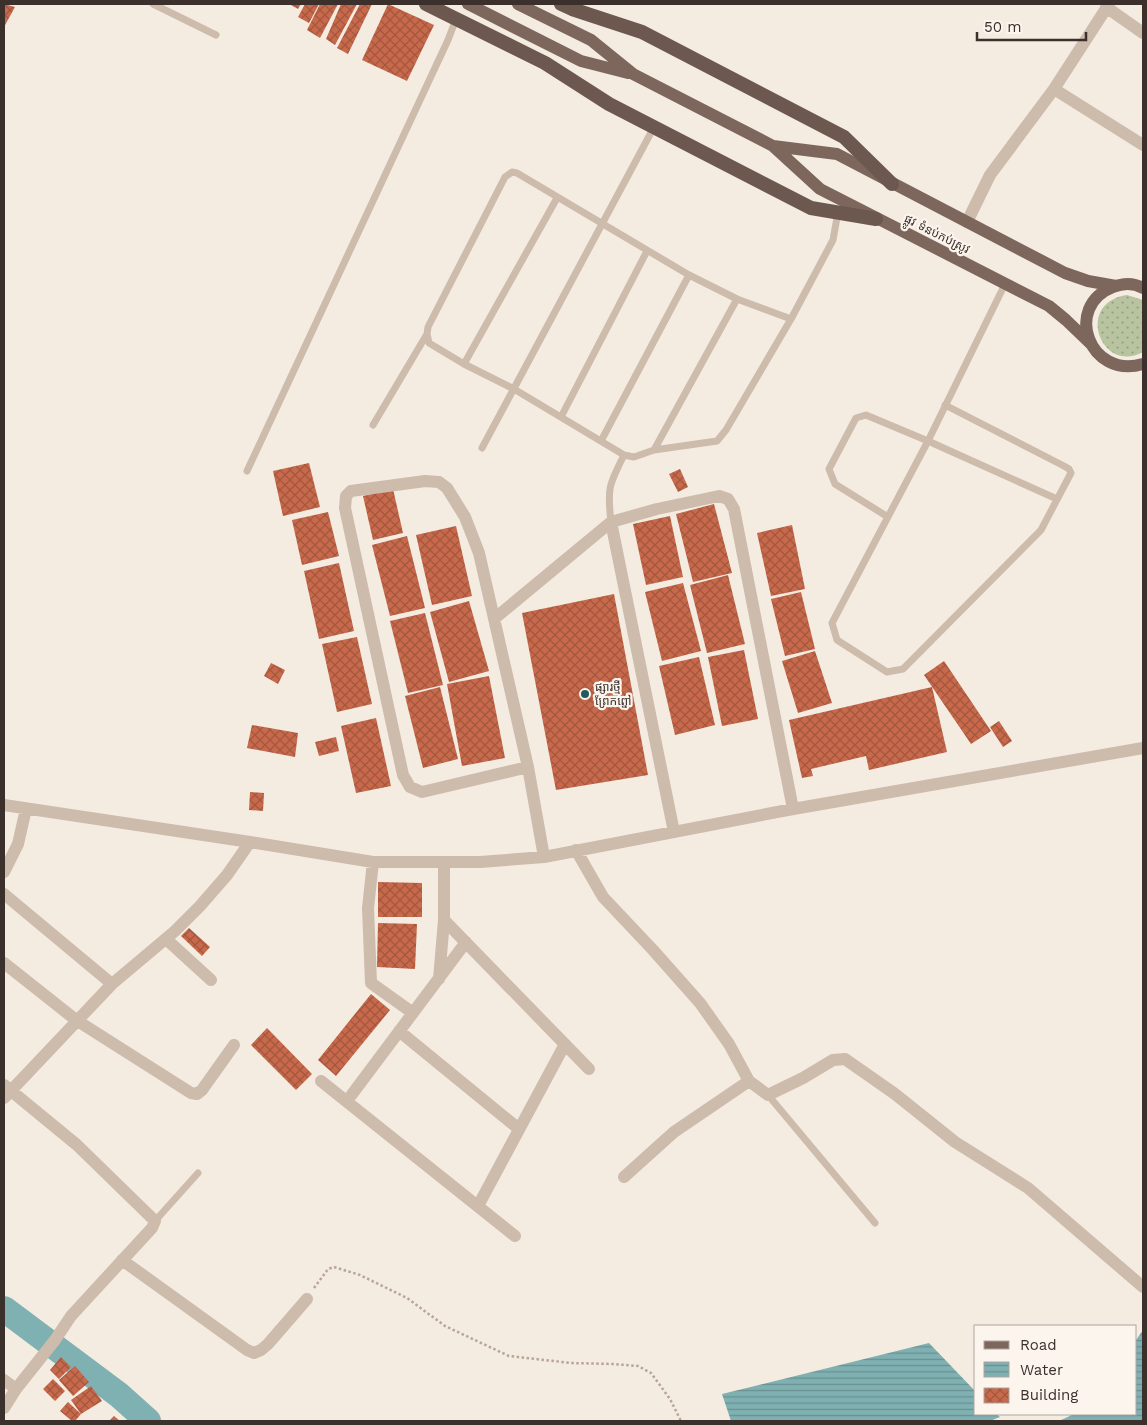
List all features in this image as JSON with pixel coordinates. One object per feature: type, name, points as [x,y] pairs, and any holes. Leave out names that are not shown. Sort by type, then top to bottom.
[{"type":"highway","points":[[426,4],[545,63],[609,104],[811,208],[876,219]]},
{"type":"highway","points":[[561,4],[642,32],[844,137],[892,184]]},
{"type":"main road","name":"ផ្លូវ ទំនប់កប់ស្រូវ","points":[[468,4],[582,60],[633,74]]},
{"type":"main road","name":"ផ្លូវ ទំនប់កប់ស្រូវ","points":[[518,4],[591,40],[633,74],[773,146],[820,189],[1049,306],[1066,320],[1104,360],[1114,365],[1140,366]]},
{"type":"main road","name":"ផ្លូវ ទំនប់កប់ស្រូវ","points":[[773,146],[837,154],[1065,273],[1116,286],[1132,285],[1143,288]]},
{"type":"main road","points":[[1090,344],[1086,325],[1092,305],[1106,290],[1116,286]]},
{"type":"street","points":[[967,222],[990,175],[1054,89],[1108,6],[1143,33]]},
{"type":"street","points":[[1054,89],[1143,145]]},
{"type":"street","points":[[528,767],[422,792],[410,787],[403,775],[345,508],[346,496],[352,491],[425,481],[439,482],[447,488],[465,517],[479,553],[528,767],[544,857]]},
{"type":"street","points":[[494,619],[611,522],[657,509],[719,496],[728,500],[734,509],[793,809]]},
{"type":"street","points":[[611,522],[674,832]]},
{"type":"street","points":[[4,805],[373,862],[480,862],[544,857],[793,809],[1143,748]]},
{"type":"street","points":[[4,872],[18,844],[26,809]]},
{"type":"street","points":[[4,1408],[71,1316],[152,1228],[155,1221],[77,1145],[7,1092],[112,984],[166,939],[200,906],[227,875],[250,842]]},
{"type":"street","points":[[576,850],[603,898],[700,1003],[729,1044],[749,1081],[768,1095],[803,1078],[833,1060],[845,1058],[895,1094],[955,1142],[1028,1188],[1143,1287]]},
{"type":"street","points":[[373,862],[368,908],[372,983],[413,1013]]},
{"type":"street","points":[[439,978],[444,920],[444,862]]},
{"type":"street","points":[[4,894],[112,984]]},
{"type":"street","points":[[444,920],[588,1069]]},
{"type":"street","points":[[166,939],[210,980]]},
{"type":"street","points":[[347,1102],[466,942]]},
{"type":"street","points":[[4,963],[76,1020],[191,1093],[197,1094],[202,1090],[234,1045]]},
{"type":"street","points":[[399,1031],[519,1129]]},
{"type":"street","points":[[478,1206],[565,1044]]},
{"type":"street","points":[[321,1081],[515,1236]]},
{"type":"street","points":[[624,1177],[674,1132],[749,1081]]},
{"type":"street","points":[[122,1260],[247,1350],[254,1353],[268,1344],[307,1299]]},
{"type":"street","points":[[4,1380],[16,1389]]},
{"type":"lane","points":[[153,4],[216,35]]},
{"type":"lane","points":[[246,471],[448,40],[456,19]]},
{"type":"lane","points":[[482,448],[654,128]]},
{"type":"lane","points":[[791,319],[737,299],[689,275],[602,222],[517,173],[512,172],[505,177],[428,327],[427,334],[429,343],[464,364],[514,389],[624,455],[634,457],[654,450],[717,441],[726,430],[791,319],[833,240],[838,212]]},
{"type":"lane","points":[[464,364],[558,198]]},
{"type":"lane","points":[[561,417],[647,251]]},
{"type":"lane","points":[[601,441],[689,275]]},
{"type":"lane","points":[[945,406],[1069,469],[1071,473],[1041,530],[904,669],[887,672],[837,640],[832,623],[928,441],[945,406],[1005,284]]},
{"type":"lane","points":[[654,450],[737,299]]},
{"type":"lane","points":[[373,425],[427,334]]},
{"type":"lane","points":[[888,516],[835,484],[829,469],[856,418],[866,415],[1057,499]]},
{"type":"lane","points":[[611,522],[608,495],[611,480],[624,455]]},
{"type":"lane","points":[[768,1095],[875,1223]]},
{"type":"lane","points":[[155,1221],[198,1173]]},
{"type":"path","points":[[307,1299],[328,1269],[334,1267],[360,1275],[407,1298],[445,1326],[509,1356],[571,1363],[638,1366],[651,1373],[670,1400],[681,1421]]},
{"type":"green space","points":[[1127,295],[1143,300],[1143,352],[1128,356],[1115,354],[1106,346],[1099,335],[1098,323],[1101,311],[1111,301]]},
{"type":"water","points":[[1143,1330],[1143,1421],[1059,1421],[1072,1415],[1137,1415],[1137,1339]]},
{"type":"water","points":[[929,1343],[974,1390],[974,1415],[997,1415],[1000,1417],[990,1421],[731,1421],[722,1394]]},
{"type":"building","points":[[4,4],[15,7],[4,27]]},
{"type":"building","points":[[289,4],[301,4],[298,9]]},
{"type":"building","points":[[305,4],[319,4],[309,23],[298,17]]},
{"type":"building","points":[[320,4],[338,4],[320,38],[307,30]]},
{"type":"building","points":[[341,4],[357,4],[335,45],[326,39]]},
{"type":"building","points":[[360,4],[372,4],[348,54],[337,48]]},
{"type":"building","points":[[388,4],[434,25],[407,81],[362,60]]},
{"type":"building","points":[[309,463],[320,507],[283,516],[273,471]]},
{"type":"building","points":[[680,469],[688,487],[678,492],[669,474]]},
{"type":"building","points":[[393,489],[403,533],[373,540],[363,496]]},
{"type":"building","points":[[714,504],[732,573],[693,582],[676,514]]},
{"type":"building","points":[[328,512],[339,556],[302,565],[292,520]]},
{"type":"building","points":[[670,516],[683,577],[646,585],[633,524]]},
{"type":"building","points":[[792,525],[805,589],[771,596],[757,533]]},
{"type":"building","points":[[456,526],[472,596],[432,605],[416,535]]},
{"type":"building","points":[[407,536],[425,608],[390,616],[372,545]]},
{"type":"building","points":[[339,563],[354,631],[319,639],[304,571]]},
{"type":"building","points":[[728,575],[745,644],[707,653],[690,585]]},
{"type":"building","points":[[683,583],[701,651],[662,661],[645,592]]},
{"type":"building","points":[[801,592],[815,649],[785,656],[771,599]]},
{"type":"building","name":"ផ្សារថ្មី ព្រែកព្នៅ","points":[[614,594],[648,775],[556,790],[522,613]]},
{"type":"building","points":[[469,601],[489,671],[449,682],[430,612]]},
{"type":"building","points":[[425,613],[443,685],[408,693],[390,621]]},
{"type":"building","points":[[357,637],[372,704],[337,712],[322,644]]},
{"type":"building","points":[[744,650],[758,719],[722,726],[708,657]]},
{"type":"building","points":[[815,651],[832,703],[798,713],[782,661]]},
{"type":"building","points":[[699,657],[715,725],[675,735],[659,666]]},
{"type":"building","points":[[944,661],[991,731],[971,744],[924,675]]},
{"type":"building","points":[[271,663],[285,670],[278,684],[264,676]]},
{"type":"building","points":[[489,676],[505,758],[462,766],[447,684]]},
{"type":"building","points":[[440,687],[458,759],[423,768],[405,696]]},
{"type":"building","points":[[932,687],[947,752],[869,770],[866,756],[811,769],[813,776],[802,778],[789,720]]},
{"type":"building","points":[[376,718],[391,786],[356,793],[341,726]]},
{"type":"building","points":[[999,721],[1012,741],[1003,747],[990,727]]},
{"type":"building","points":[[252,725],[298,733],[295,757],[247,748]]},
{"type":"building","points":[[336,737],[339,751],[319,756],[315,742]]},
{"type":"building","points":[[250,792],[264,793],[263,811],[249,810]]},
{"type":"building","points":[[378,882],[422,883],[422,917],[378,917]]},
{"type":"building","points":[[378,923],[417,924],[415,969],[377,967]]},
{"type":"building","points":[[189,928],[210,947],[202,956],[181,936]]},
{"type":"building","points":[[371,994],[390,1010],[336,1076],[318,1060]]},
{"type":"building","points":[[267,1028],[312,1074],[296,1090],[251,1045]]},
{"type":"building","points":[[61,1357],[71,1367],[59,1379],[50,1370]]},
{"type":"building","points":[[75,1366],[89,1382],[73,1396],[59,1380]]},
{"type":"building","points":[[53,1379],[65,1391],[55,1401],[43,1389]]},
{"type":"building","points":[[91,1386],[102,1401],[81,1414],[71,1400]]},
{"type":"building","points":[[68,1402],[81,1414],[75,1421],[72,1421],[60,1411]]},
{"type":"building","points":[[114,1416],[120,1421],[109,1421]]},
{"type":"waterway","points":[[4,1309],[119,1395],[148,1421]]},
{"type":"place","name":"ផ្សារថ្មី ព្រែកព្នៅ","points":[[585,694]]}]
